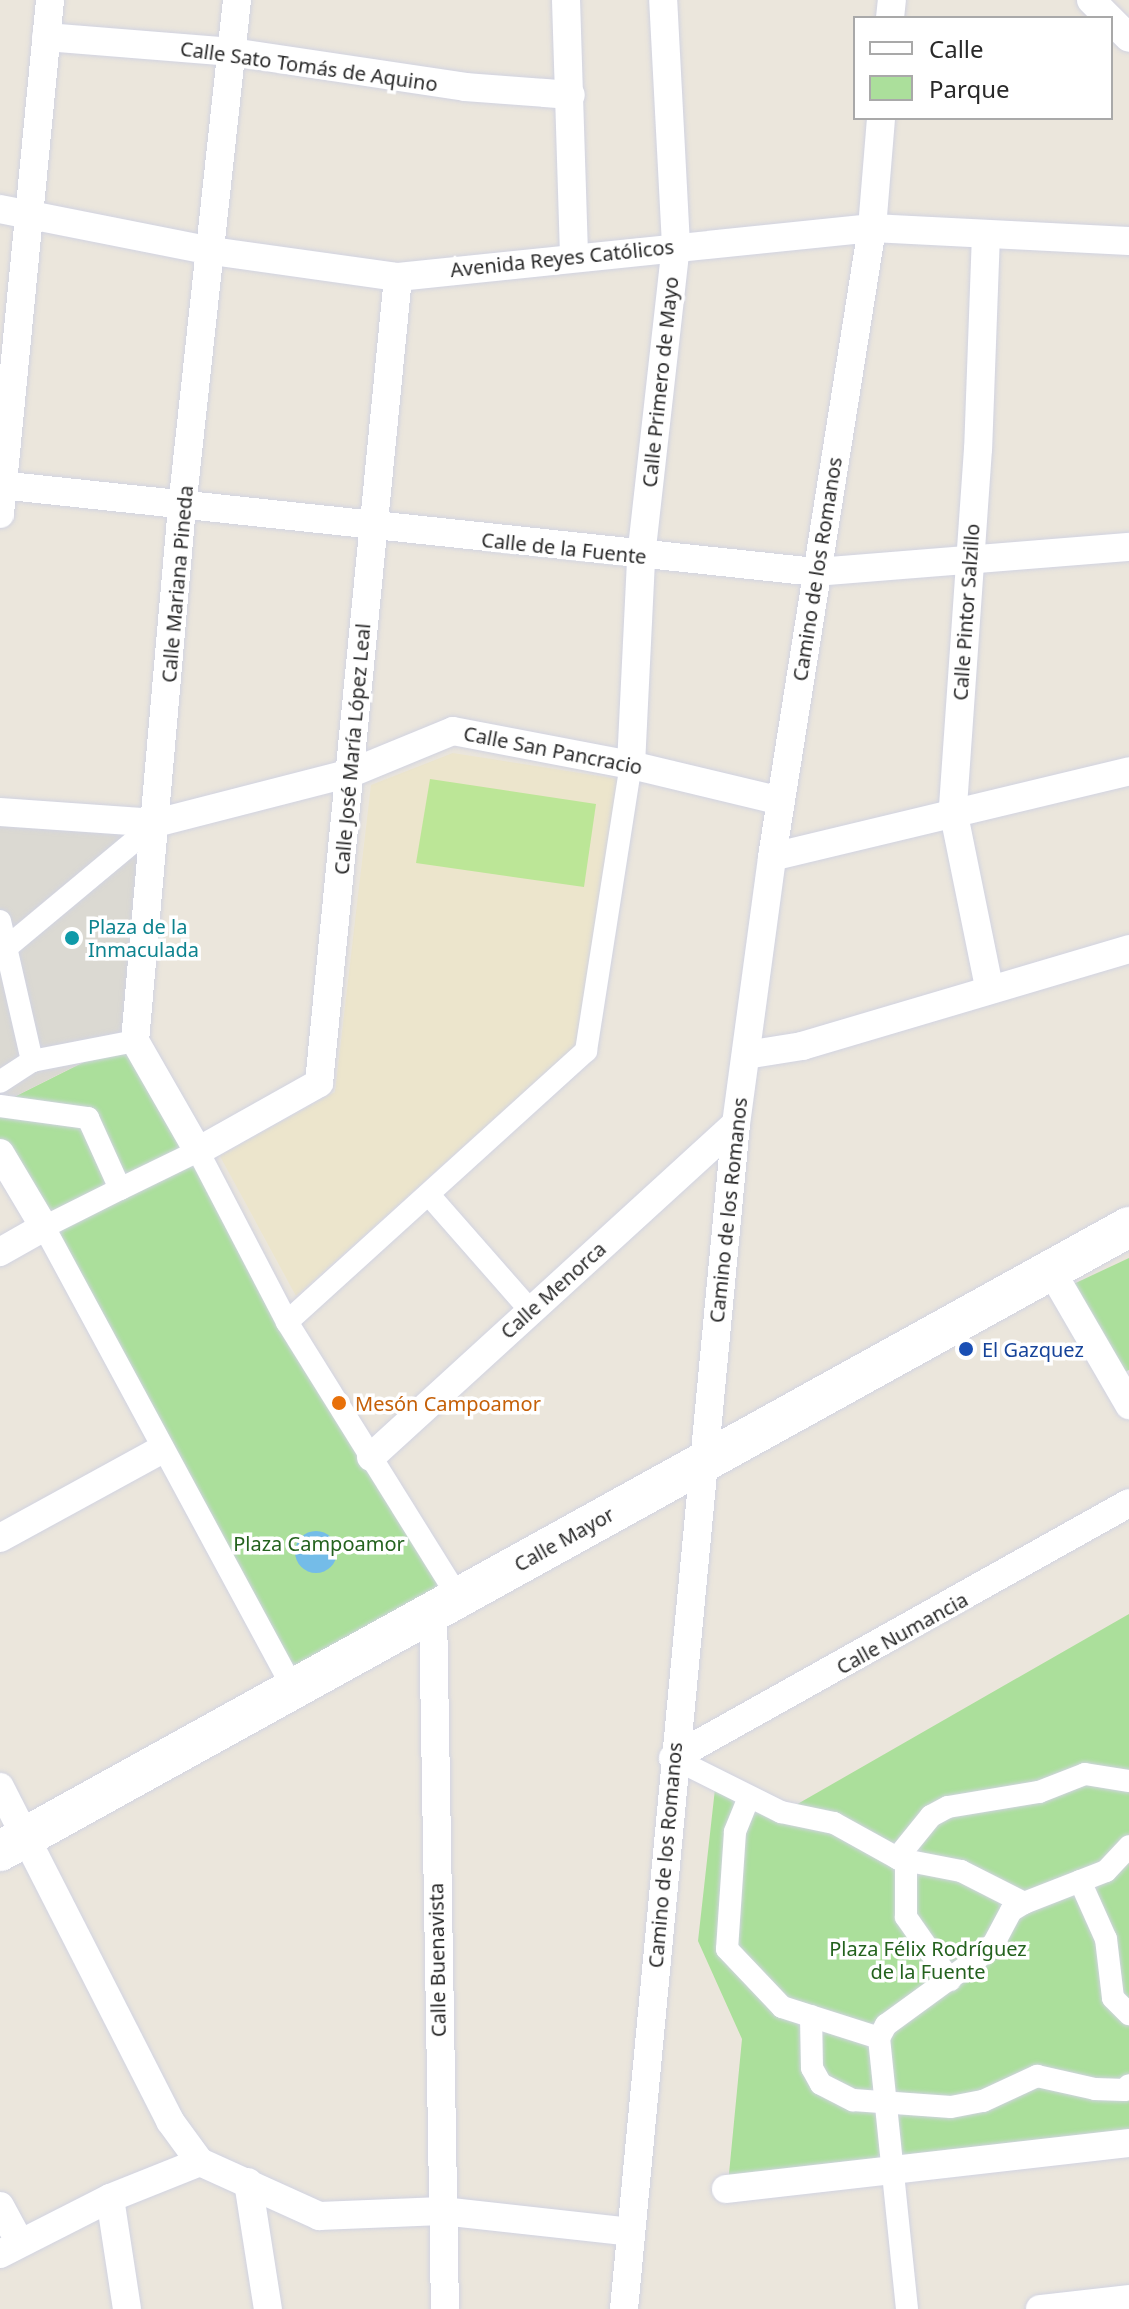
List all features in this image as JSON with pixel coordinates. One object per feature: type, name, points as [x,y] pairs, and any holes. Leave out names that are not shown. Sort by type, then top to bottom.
[{"type":"main road","name":"Calle Mayor","points":[[14,1844],[1129,1227]]},
{"type":"street","points":[[0,514],[50,0]]},
{"type":"street","name":"Calle Mariana Pineda","points":[[135,1041],[182,507],[237,0]]},
{"type":"street","points":[[566,0],[574,256]]},
{"type":"street","name":"Calle Primero de Mayo","points":[[631,765],[641,557],[676,245],[663,0]]},
{"type":"street","points":[[1091,0],[1107,16]]},
{"type":"street","points":[[1113,22],[1129,38]]},
{"type":"street","name":"Calle Sato Tomás de Aquino","points":[[46,37],[232,52],[465,87],[571,95]]},
{"type":"street","name":"Camino de los Romanos","points":[[624,2309],[673,1758],[736,1124],[772,857],[872,228],[881,120]]},
{"type":"street","name":"Avenida Reyes Católicos","points":[[0,209],[28,217],[212,251],[398,277],[676,245],[872,228],[1129,241]]},
{"type":"street","name":"Calle Pintor Salzillo","points":[[986,234],[953,810],[989,987]]},
{"type":"street","name":"Calle José María López Leal","points":[[198,1151],[319,1083],[398,277]]},
{"type":"street","name":"Calle de la Fuente","points":[[1,485],[641,557],[816,572],[968,556],[1129,547]]},
{"type":"street","name":"Calle San Pancracio","points":[[0,812],[156,823],[351,773],[453,731],[631,765],[781,801]]},
{"type":"street","points":[[287,1322],[586,1051],[631,765]]},
{"type":"street","points":[[772,857],[953,810],[1129,771]]},
{"type":"street","points":[[3,951],[156,823]]},
{"type":"street","points":[[0,921],[3,951],[32,1061]]},
{"type":"street","points":[[746,1055],[802,1046],[989,987],[1129,949]]},
{"type":"street","points":[[0,1082],[32,1061],[135,1041],[198,1151],[287,1322],[371,1457],[445,1604]]},
{"type":"street","points":[[0,1106],[88,1118],[120,1189]]},
{"type":"street","name":"Calle Menorca","points":[[371,1457],[736,1124]]},
{"type":"street","points":[[0,1252],[198,1151]]},
{"type":"street","points":[[0,1153],[44,1227],[161,1450],[293,1688]]},
{"type":"street","points":[[429,1195],[530,1310]]},
{"type":"street","points":[[1052,1272],[1129,1405]]},
{"type":"street","points":[[0,1538],[161,1450]]},
{"type":"street","name":"Calle Numancia","points":[[673,1758],[1129,1503]]},
{"type":"street","name":"Calle Buenavista","points":[[445,1604],[442,2211],[445,2309]]},
{"type":"street","points":[[673,1758],[781,1812],[834,1823],[902,1860],[961,1871],[1024,1903]]},
{"type":"street","points":[[950,1980],[906,1917],[902,1860],[931,1816],[948,1807],[1039,1792],[1085,1774],[1129,1781]]},
{"type":"street","points":[[0,1787],[14,1844],[170,2121],[200,2162],[319,2216],[442,2211],[631,2232]]},
{"type":"street","points":[[749,1797],[735,1832],[727,1949],[759,1988],[782,2007],[879,2038]]},
{"type":"street","points":[[907,2309],[889,2169],[879,2038],[886,2025],[950,1980],[994,1943],[1011,1911],[1106,1871],[1129,1846]]},
{"type":"street","points":[[1080,1881],[1106,1939],[1113,1998],[1129,2014]]},
{"type":"street","points":[[811,2016],[808,2052],[821,2084],[853,2100],[951,2107],[983,2101],[1037,2076],[1128,2090]]},
{"type":"street","points":[[726,2189],[1129,2143]]},
{"type":"street","points":[[0,2206],[10,2248],[110,2198],[200,2162]]},
{"type":"street","points":[[248,2182],[268,2309]]},
{"type":"street","points":[[110,2198],[127,2309]]},
{"type":"street","points":[[1040,2309],[1129,2299]]},
{"type":"shaded area","points":[[453,753],[618,779],[576,1045],[296,1296],[220,1156],[335,1092],[371,785]]},
{"type":"shaded area","name":"Plaza de la Inmaculada","points":[[0,822],[155,836],[127,1040],[0,1104]]},
{"type":"green space","points":[[430,779],[596,804],[584,887],[416,863]]},
{"type":"green space","name":"Plaza Campoamor","points":[[128,1040],[458,1597],[293,1688],[0,1146],[0,1104]]},
{"type":"green space","points":[[1129,1258],[1129,1370],[1118,1375],[1067,1287]]},
{"type":"green space","name":"Plaza Félix Rodríguez de la Fuente","points":[[1129,1614],[1129,2142],[728,2184],[742,2039],[698,1941],[717,1771],[787,1810]]},
{"type":"water","points":[[316,1531],[331,1537],[337,1552],[331,1567],[316,1573],[301,1567],[295,1552],[301,1537]]},
{"type":"place","name":"Plaza de la Inmaculada","points":[[72,938]]},
{"type":"place","name":"El Gazquez","points":[[966,1349]]},
{"type":"place","name":"Mesón Campoamor","points":[[339,1403]]}]
